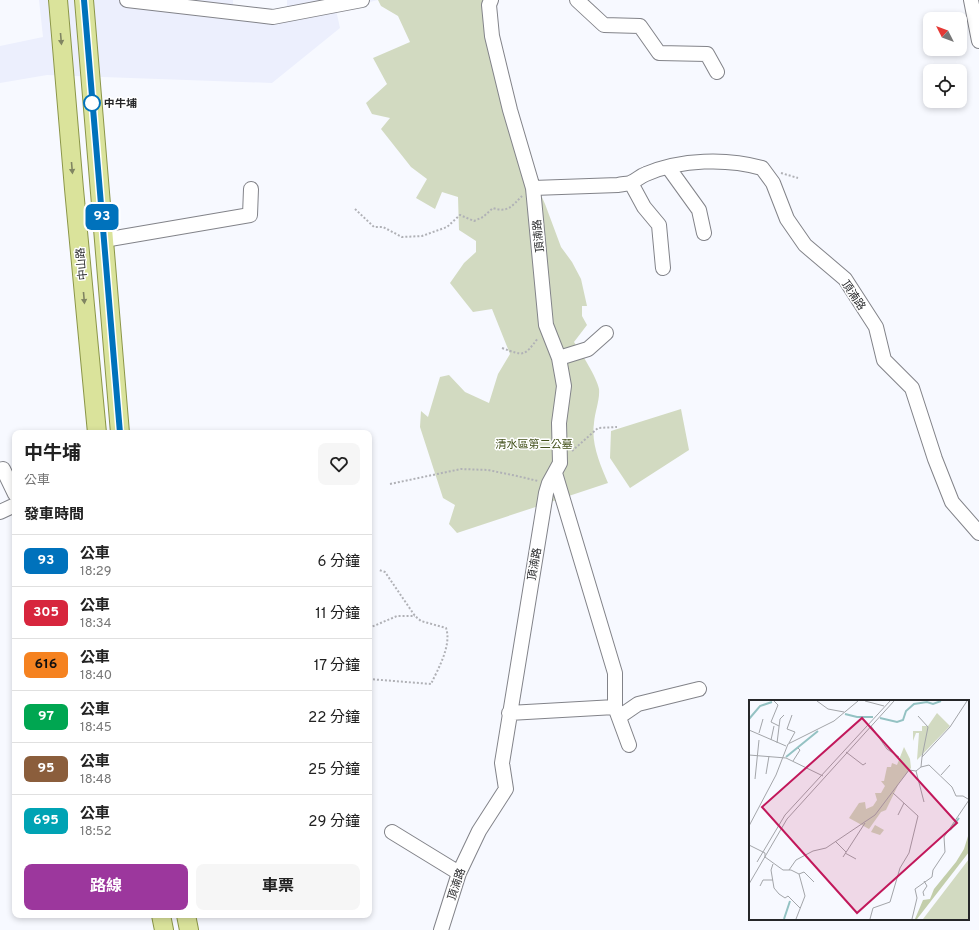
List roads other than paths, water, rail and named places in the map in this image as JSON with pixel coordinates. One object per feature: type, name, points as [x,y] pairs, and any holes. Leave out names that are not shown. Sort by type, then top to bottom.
[{"type":"main road","name":"中山路","points":[[58,0],[97,430]]},
{"type":"main road","points":[[84,0],[120,430]]},
{"type":"main road","points":[[162,918],[164,930]]},
{"type":"main road","points":[[187,918],[189,930]]},
{"type":"street","points":[[127,0],[273,17],[362,0]]},
{"type":"street","name":"頂湳路","points":[[441,930],[459,873],[479,831],[506,789],[502,763],[509,713],[555,473],[564,386],[559,358],[546,325],[533,188],[510,110],[492,36],[488,5],[491,0]]},
{"type":"street","points":[[577,0],[604,25],[640,26],[659,53],[707,54],[717,72]]},
{"type":"street","points":[[971,0],[979,41]]},
{"type":"street","name":"頂湳路","points":[[533,188],[631,183],[645,174],[673,165],[716,161],[738,163],[762,168],[773,183],[787,219],[805,245],[845,279],[876,327],[884,360],[912,388],[935,459],[952,502],[979,533]]},
{"type":"street","points":[[668,167],[699,210],[704,233]]},
{"type":"street","points":[[631,183],[644,207],[659,225],[663,268]]},
{"type":"street","points":[[104,240],[250,215],[251,189]]},
{"type":"street","points":[[559,358],[588,349],[606,333]]},
{"type":"street","points":[[0,470],[3,469],[12,488]]},
{"type":"street","points":[[555,473],[616,673],[617,712],[629,745]]},
{"type":"street","points":[[0,512],[12,506]]},
{"type":"street","points":[[509,713],[617,712],[638,704],[700,689]]},
{"type":"street","points":[[392,832],[459,873]]},
{"type":"place","name":"中牛埔","points":[[92,103]]},
{"type":"park label","name":"清水區第二公墓","points":[[534,444]]}]
